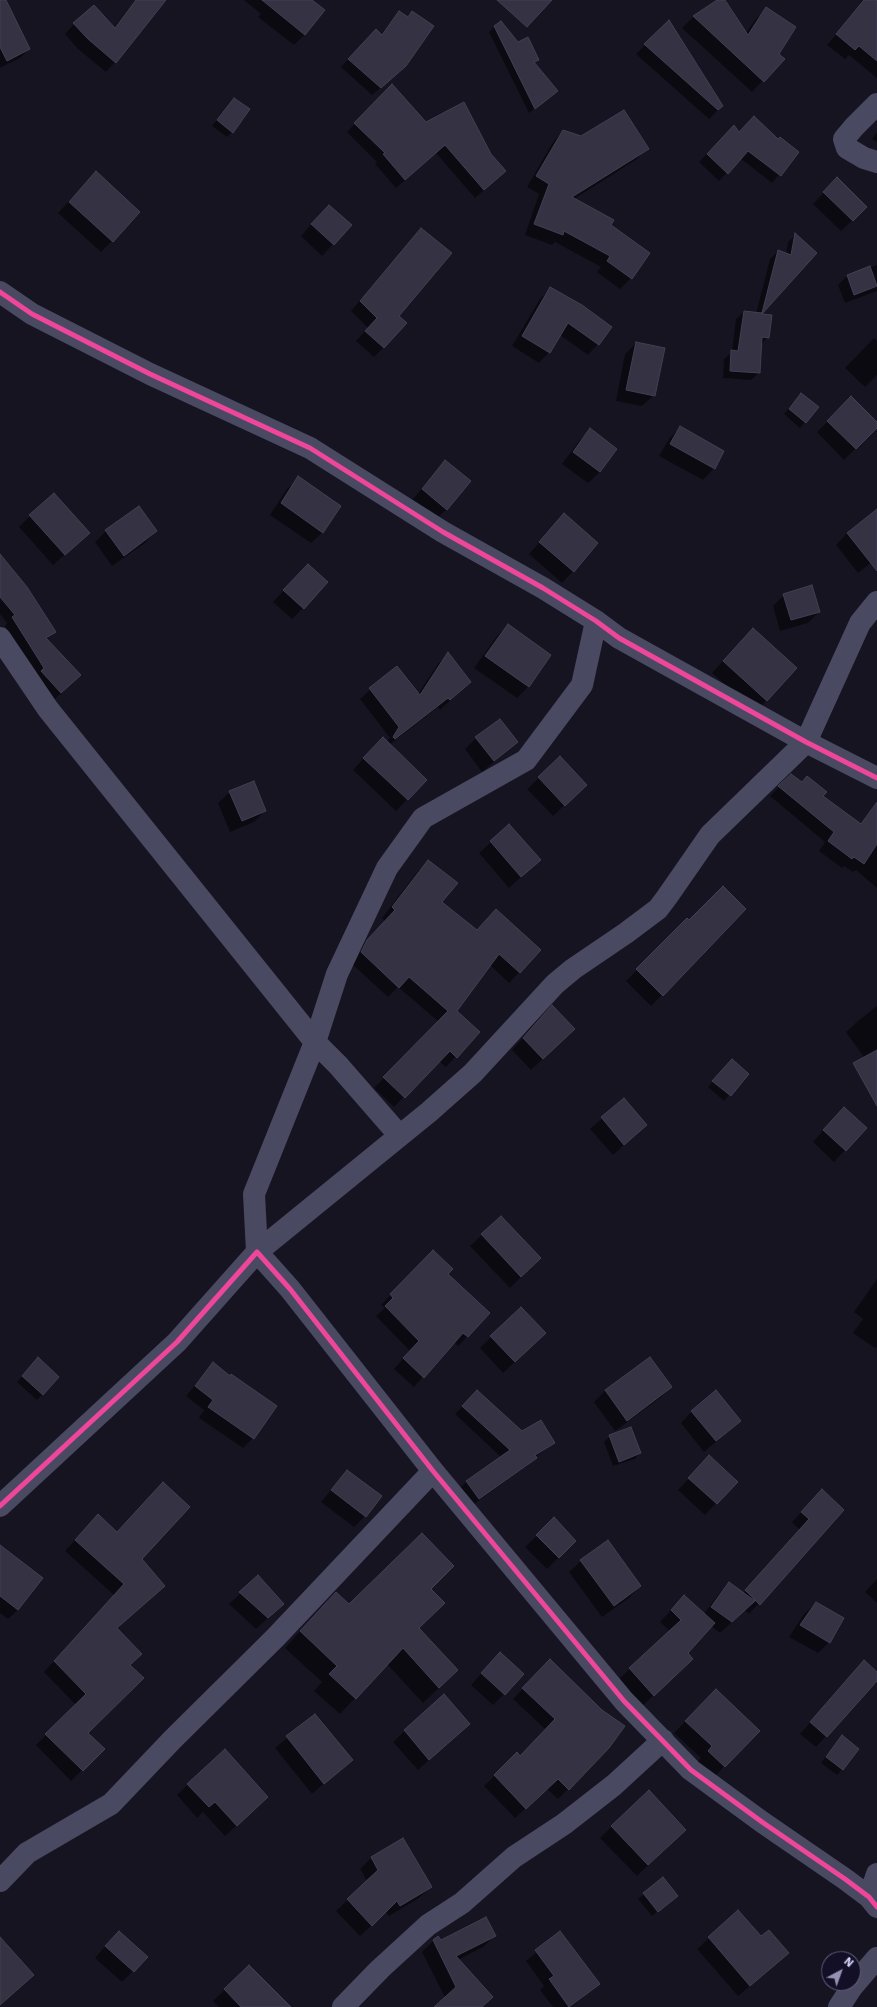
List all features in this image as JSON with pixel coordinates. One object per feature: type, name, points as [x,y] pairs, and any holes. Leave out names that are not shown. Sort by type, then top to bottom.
[{"type":"street","points":[[877,104],[844,139],[847,148],[864,158],[877,162]]},
{"type":"street","points":[[0,292],[32,314],[150,374],[310,448],[443,532],[543,588],[596,621],[619,638],[806,742],[877,778]]},
{"type":"street","points":[[0,1506],[177,1342],[257,1252],[473,1073],[555,984],[573,969],[626,933],[658,908],[710,835],[806,742],[860,623],[877,602]]},
{"type":"street","points":[[596,621],[582,685],[526,760],[423,818],[388,868],[337,974],[315,1042],[254,1194],[257,1252],[290,1289],[433,1471],[624,1701],[691,1770],[873,1902],[877,1874]]},
{"type":"street","points":[[0,638],[48,709],[315,1042],[338,1065],[399,1135]]},
{"type":"street","points":[[0,1881],[27,1853],[111,1804],[173,1739],[275,1638],[433,1471]]},
{"type":"street","points":[[343,2007],[380,1969],[428,1925],[462,1903],[514,1857],[564,1824],[614,1785],[663,1740]]},
{"type":"street","points":[[839,2007],[852,1987],[877,1958]]},
{"type":"building","points":[[0,0],[6,0],[30,49],[7,61],[0,47]]},
{"type":"building","points":[[136,0],[166,0],[116,63],[88,39],[73,23],[94,5],[115,28]]},
{"type":"building","points":[[262,0],[312,0],[325,10],[305,35]]},
{"type":"building","points":[[497,0],[552,0],[527,27]]},
{"type":"building","points":[[717,0],[725,0],[748,35],[766,7],[796,27],[779,54],[785,59],[764,82],[693,16]]},
{"type":"building","points":[[864,0],[877,0],[877,61],[859,46],[855,50],[836,34]]},
{"type":"building","points":[[399,11],[408,17],[412,11],[434,26],[406,66],[381,88],[348,59],[376,29],[382,35]]},
{"type":"building","points":[[669,20],[723,106],[718,110],[644,44]]},
{"type":"building","points":[[501,21],[518,42],[528,37],[539,60],[534,62],[558,91],[535,109],[494,26]]},
{"type":"building","points":[[392,84],[426,122],[464,102],[491,154],[506,171],[484,190],[445,145],[405,180],[383,154],[385,153],[354,123]]},
{"type":"building","points":[[234,98],[250,109],[233,133],[217,120]]},
{"type":"building","points":[[624,110],[649,149],[572,197],[614,220],[611,225],[650,253],[632,279],[607,261],[610,256],[564,231],[563,235],[534,224],[549,184],[536,176],[563,130],[581,136]]},
{"type":"building","points":[[754,116],[778,139],[780,137],[799,152],[781,176],[748,151],[728,174],[707,154],[734,125],[739,132]]},
{"type":"building","points":[[96,171],[140,212],[113,242],[69,202]]},
{"type":"building","points":[[837,177],[867,207],[853,221],[823,192]]},
{"type":"building","points":[[329,205],[352,225],[334,245],[311,224]]},
{"type":"building","points":[[421,228],[452,253],[399,316],[407,323],[384,348],[365,331],[377,318],[360,301]]},
{"type":"building","points":[[795,233],[817,253],[762,314],[772,315],[769,338],[762,337],[760,373],[730,371],[731,350],[738,351],[744,311],[762,313],[778,250],[791,255]]},
{"type":"building","points":[[870,266],[877,286],[854,295],[847,275]]},
{"type":"building","points":[[550,287],[582,305],[612,327],[599,345],[568,323],[550,353],[522,336]]},
{"type":"building","points":[[636,342],[665,348],[655,396],[626,390]]},
{"type":"building","points":[[801,393],[819,407],[806,423],[789,409]]},
{"type":"building","points":[[851,396],[877,422],[877,428],[856,449],[827,421]]},
{"type":"building","points":[[680,426],[724,451],[715,469],[670,444]]},
{"type":"building","points":[[590,428],[617,449],[600,472],[573,452]]},
{"type":"building","points":[[445,460],[471,481],[447,510],[422,489]]},
{"type":"building","points":[[298,476],[341,506],[323,533],[281,503]]},
{"type":"building","points":[[54,493],[90,533],[65,555],[29,515]]},
{"type":"building","points":[[139,506],[157,531],[124,556],[105,530]]},
{"type":"building","points":[[877,509],[877,571],[847,533]]},
{"type":"building","points":[[564,513],[598,543],[574,572],[539,542]]},
{"type":"building","points":[[0,554],[27,587],[56,632],[46,638],[81,675],[61,693],[41,671],[44,668],[12,617],[15,615],[0,597]]},
{"type":"building","points":[[308,564],[328,582],[304,609],[283,590]]},
{"type":"building","points":[[812,585],[820,612],[791,620],[783,594]]},
{"type":"building","points":[[508,624],[551,655],[529,687],[485,656]]},
{"type":"building","points":[[753,628],[797,668],[767,701],[723,661]]},
{"type":"building","points":[[448,652],[471,682],[450,700],[448,698],[395,739],[393,737],[399,727],[369,688],[397,666],[420,695]]},
{"type":"building","points":[[500,719],[518,742],[494,761],[475,737]]},
{"type":"building","points":[[383,737],[427,780],[408,800],[363,758]]},
{"type":"building","points":[[560,756],[587,785],[565,806],[538,777]]},
{"type":"building","points":[[791,774],[802,782],[807,776],[827,792],[823,796],[861,824],[877,802],[877,844],[864,864],[854,857],[852,859],[828,841],[834,832],[778,786]]},
{"type":"building","points":[[254,781],[266,811],[242,821],[229,791]]},
{"type":"building","points":[[509,824],[541,860],[521,877],[490,841]]},
{"type":"building","points":[[428,860],[458,883],[442,902],[477,930],[496,909],[541,950],[520,973],[499,954],[457,1011],[480,1032],[457,1058],[450,1051],[405,1098],[383,1077],[448,1011],[409,977],[399,988],[361,952],[367,940],[395,910],[392,907]]},
{"type":"building","points":[[723,886],[746,909],[663,996],[636,969],[687,918],[689,920]]},
{"type":"building","points":[[552,1005],[575,1029],[543,1059],[523,1038]]},
{"type":"building","points":[[877,1050],[877,1106],[853,1063]]},
{"type":"building","points":[[732,1059],[749,1074],[731,1096],[712,1081]]},
{"type":"building","points":[[624,1098],[647,1125],[624,1145],[601,1117]]},
{"type":"building","points":[[844,1107],[867,1128],[846,1151],[823,1130]]},
{"type":"building","points":[[501,1216],[541,1258],[521,1277],[481,1234]]},
{"type":"building","points":[[433,1250],[453,1269],[448,1274],[490,1313],[468,1337],[463,1333],[424,1378],[403,1358],[419,1341],[385,1306],[393,1298],[390,1294]]},
{"type":"building","points":[[521,1307],[546,1333],[515,1362],[490,1336]]},
{"type":"building","points":[[38,1357],[59,1377],[43,1395],[22,1376]]},
{"type":"building","points":[[650,1357],[672,1387],[627,1421],[605,1390]]},
{"type":"building","points":[[213,1362],[230,1376],[231,1374],[277,1406],[254,1439],[208,1407],[213,1400],[195,1386]]},
{"type":"building","points":[[477,1390],[522,1431],[541,1420],[555,1443],[535,1455],[537,1458],[479,1499],[466,1481],[510,1450],[462,1406]]},
{"type":"building","points":[[716,1390],[741,1421],[716,1441],[691,1411]]},
{"type":"building","points":[[631,1427],[641,1453],[619,1462],[609,1435]]},
{"type":"building","points":[[709,1455],[738,1482],[717,1504],[688,1478]]},
{"type":"building","points":[[347,1470],[382,1496],[366,1517],[331,1490]]},
{"type":"building","points":[[163,1482],[190,1507],[142,1559],[165,1586],[117,1628],[142,1654],[130,1665],[144,1678],[88,1733],[105,1749],[83,1771],[45,1734],[86,1694],[54,1661],[124,1584],[75,1540],[98,1514],[117,1532]]},
{"type":"building","points":[[822,1489],[844,1510],[760,1605],[745,1590],[809,1519],[801,1512]]},
{"type":"building","points":[[554,1517],[576,1541],[559,1558],[536,1535]]},
{"type":"building","points":[[422,1533],[454,1566],[431,1589],[445,1603],[419,1628],[458,1670],[439,1688],[403,1648],[356,1699],[329,1674],[337,1666],[300,1631],[336,1592],[349,1604]]},
{"type":"building","points":[[608,1540],[641,1586],[614,1606],[580,1560]]},
{"type":"building","points":[[0,1545],[43,1578],[18,1610],[0,1596]]},
{"type":"building","points":[[258,1575],[284,1604],[268,1618],[239,1592]]},
{"type":"building","points":[[729,1582],[755,1601],[732,1622],[711,1607]]},
{"type":"building","points":[[684,1595],[715,1623],[688,1653],[693,1659],[654,1696],[629,1668],[681,1620],[671,1610]]},
{"type":"building","points":[[816,1602],[844,1618],[830,1643],[800,1625]]},
{"type":"building","points":[[500,1652],[524,1674],[505,1695],[481,1673]]},
{"type":"building","points":[[550,1659],[602,1710],[625,1726],[609,1748],[569,1790],[558,1779],[526,1809],[494,1775],[517,1752],[520,1756],[555,1719],[522,1688]]},
{"type":"building","points":[[864,1660],[877,1672],[877,1681],[827,1737],[810,1722]]},
{"type":"building","points":[[716,1689],[760,1731],[725,1767],[708,1751],[712,1746],[685,1721]]},
{"type":"building","points":[[444,1694],[470,1724],[429,1760],[404,1730]]},
{"type":"building","points":[[315,1714],[353,1760],[324,1784],[286,1736]]},
{"type":"building","points":[[842,1735],[859,1749],[843,1770],[826,1757]]},
{"type":"building","points":[[225,1749],[268,1797],[237,1826],[215,1802],[209,1807],[187,1784]]},
{"type":"building","points":[[649,1790],[686,1830],[648,1865],[611,1826]]},
{"type":"building","points":[[403,1838],[432,1887],[400,1906],[397,1901],[372,1926],[347,1899],[378,1870],[371,1857]]},
{"type":"building","points":[[663,1877],[678,1896],[658,1912],[643,1893]]},
{"type":"building","points":[[738,1910],[761,1936],[769,1930],[789,1953],[750,1986],[708,1937]]},
{"type":"building","points":[[486,1917],[496,1936],[456,1956],[493,1997],[482,2007],[434,2007],[456,1987],[433,1940],[438,1936],[441,1940]]},
{"type":"building","points":[[119,1931],[148,1957],[134,1972],[105,1946]]},
{"type":"building","points":[[560,1931],[600,1984],[569,2007],[549,1979],[554,1976],[535,1950]]},
{"type":"building","points":[[0,1937],[34,1975],[0,2005]]},
{"type":"building","points":[[249,1965],[291,2007],[241,2007],[224,1989]]},
{"type":"cycle path","points":[[0,292],[32,314],[150,374],[310,448],[443,532],[543,588],[596,621],[619,638],[806,742],[877,778]]},
{"type":"cycle path","points":[[0,1506],[177,1342],[257,1252],[290,1289],[433,1471],[624,1701],[691,1770],[762,1822],[845,1879],[869,1897],[877,1907]]}]
